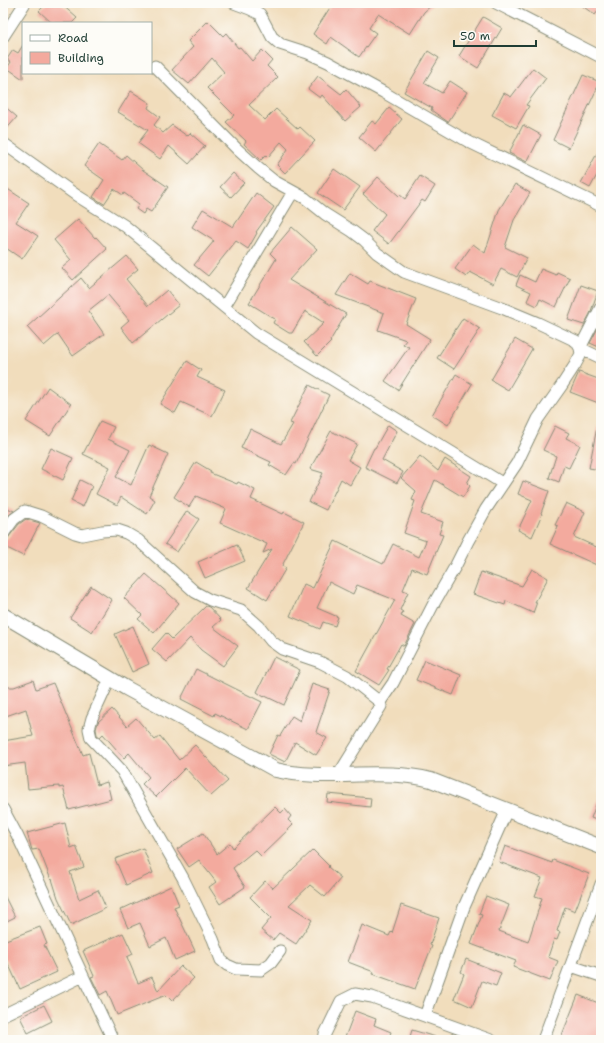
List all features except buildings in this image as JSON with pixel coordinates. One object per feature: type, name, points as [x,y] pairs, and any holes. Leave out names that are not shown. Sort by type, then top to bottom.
[{"type":"street","points":[[3,37],[25,3]]},
{"type":"street","points":[[234,3],[260,14],[272,36],[280,44],[308,53],[328,62],[469,142],[601,206]]},
{"type":"street","points":[[496,3],[601,57]]},
{"type":"street","points":[[154,66],[237,149],[274,181],[305,198],[325,214],[352,231],[377,253],[404,272],[502,308],[538,323],[576,341],[580,348],[581,354],[575,365],[538,419],[517,463],[486,509],[393,683],[380,702],[381,706],[339,774]]},
{"type":"street","points":[[3,143],[76,196],[125,226],[256,333],[502,484]]},
{"type":"street","points":[[224,307],[293,192]]},
{"type":"street","points":[[580,348],[601,307]]},
{"type":"street","points":[[580,348],[601,358]]},
{"type":"street","points":[[3,534],[14,519],[25,511],[41,516],[82,535],[117,530],[126,533],[138,540],[195,592],[210,600],[241,610],[259,626],[271,641],[282,649],[320,662],[347,676],[380,702]]},
{"type":"street","points":[[3,615],[110,679],[276,770],[289,773],[418,776],[601,847]]},
{"type":"street","points":[[110,679],[92,718],[89,729],[91,738],[122,771],[183,878],[213,939],[221,960],[227,966],[236,970],[261,970],[271,963],[280,951]]},
{"type":"street","points":[[3,809],[17,835],[113,1040]]},
{"type":"street","points":[[424,1016],[464,907],[507,810]]},
{"type":"street","points":[[543,1040],[601,884]]},
{"type":"street","points":[[571,966],[601,976]]},
{"type":"street","points":[[3,1015],[83,976]]},
{"type":"street","points":[[324,1040],[325,1034],[341,1001],[355,994],[372,997],[491,1040]]}]
